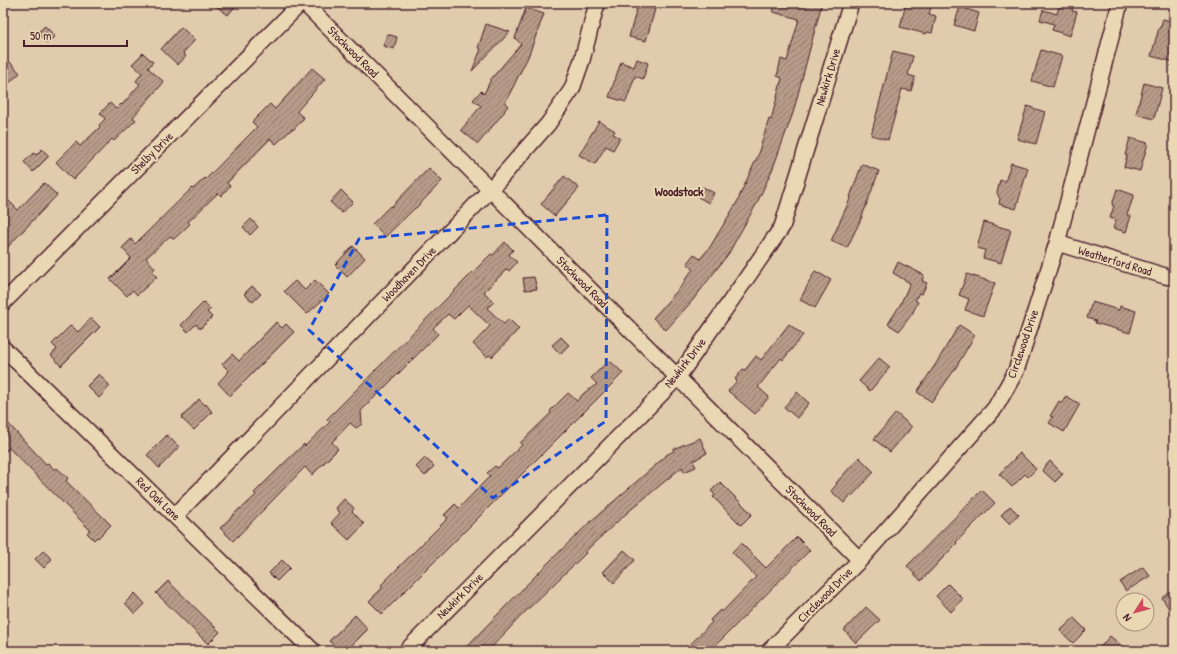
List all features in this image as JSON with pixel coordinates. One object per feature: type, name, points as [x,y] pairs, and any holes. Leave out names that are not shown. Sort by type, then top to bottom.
[{"type":"street","name":"Stockwood Road","points":[[302,3],[860,560]]},
{"type":"street","name":"Shelby Drive","points":[[3,303],[302,3]]},
{"type":"street","name":"Woodhaven Drive","points":[[175,516],[490,190],[548,124],[572,89],[582,60],[597,3]]},
{"type":"street","name":"Newkirk Drive","points":[[406,651],[678,378],[782,227],[851,3]]},
{"type":"street","name":"Circlewood Drive","points":[[769,651],[860,560],[995,408],[1016,371],[1057,242],[1120,3]]},
{"type":"street","name":"Weatherford Road","points":[[1057,242],[1174,278]]},
{"type":"street","name":"Red Oak Lane","points":[[3,348],[313,651]]},
{"type":"highlighted area","points":[[607,215],[606,421],[493,498],[309,330],[359,239]]},
{"type":"building","points":[[212,3],[238,3],[228,15]]},
{"type":"building","points":[[775,3],[822,3],[793,113],[773,168],[756,205],[729,253],[693,300],[666,330],[653,318],[685,282],[684,281],[693,269],[687,263],[694,254],[700,259],[710,247],[740,197],[760,151],[769,119],[771,120],[782,78],[777,76],[781,59],[787,61],[799,19],[773,12]]},
{"type":"building","points":[[906,3],[917,3],[931,7],[929,14],[936,16],[932,33],[927,32],[926,34],[900,27]]},
{"type":"building","points":[[1060,3],[1074,3],[1072,11],[1077,12],[1070,36],[1052,30],[1054,24],[1040,20],[1043,10],[1057,14]]},
{"type":"building","points":[[638,4],[655,9],[646,41],[629,37]]},
{"type":"building","points":[[960,7],[979,13],[974,31],[954,25]]},
{"type":"building","points":[[526,8],[544,14],[528,57],[505,103],[508,106],[478,144],[461,130],[481,106],[473,100],[481,91],[484,94],[491,79],[521,44],[515,38]]},
{"type":"building","points":[[1163,19],[1174,22],[1174,62],[1151,56]]},
{"type":"building","points":[[486,24],[510,32],[472,71],[481,49],[478,48]]},
{"type":"building","points":[[45,26],[55,36],[47,43],[37,33]]},
{"type":"building","points":[[181,27],[195,40],[183,53],[186,56],[178,65],[161,49]]},
{"type":"building","points":[[387,34],[397,37],[394,49],[383,46]]},
{"type":"building","points":[[1041,50],[1062,56],[1053,87],[1032,81]]},
{"type":"building","points":[[893,51],[913,56],[908,75],[915,77],[911,91],[902,89],[888,140],[871,135]]},
{"type":"building","points":[[143,53],[153,62],[148,68],[164,82],[133,117],[136,120],[114,141],[112,139],[73,180],[56,162],[76,142],[80,146],[100,127],[99,125],[105,119],[100,113],[110,103],[116,109],[121,104],[122,105],[140,84],[136,81],[142,73],[132,64]]},
{"type":"building","points":[[637,59],[648,63],[643,79],[635,76],[626,102],[609,97],[621,62],[634,67]]},
{"type":"building","points":[[9,61],[20,73],[3,89],[3,66]]},
{"type":"building","points":[[312,68],[325,79],[298,110],[297,112],[304,118],[293,130],[292,129],[276,144],[270,139],[227,183],[230,186],[221,196],[218,193],[188,222],[190,224],[174,239],[170,236],[146,258],[155,268],[152,272],[157,277],[137,295],[133,290],[127,296],[110,279],[131,258],[122,248],[131,239],[135,244],[192,188],[193,189],[205,178],[206,179],[257,127],[252,122],[270,104],[275,109]]},
{"type":"building","points":[[1144,83],[1162,88],[1154,119],[1136,114]]},
{"type":"building","points":[[1027,106],[1045,112],[1036,144],[1017,139]]},
{"type":"building","points":[[599,121],[615,131],[613,134],[620,138],[613,150],[606,146],[595,164],[579,155]]},
{"type":"building","points":[[1130,138],[1148,143],[1140,171],[1124,167],[1127,155],[1125,155]]},
{"type":"building","points":[[42,149],[49,156],[33,172],[24,162],[34,153],[36,155]]},
{"type":"building","points":[[1011,163],[1028,168],[1016,209],[999,204],[1000,199],[997,193],[1000,180],[1005,182]]},
{"type":"building","points":[[862,164],[879,171],[861,219],[847,248],[831,241],[851,197]]},
{"type":"building","points":[[429,168],[442,181],[385,237],[372,224]]},
{"type":"building","points":[[564,176],[579,188],[555,216],[541,204]]},
{"type":"building","points":[[44,183],[57,195],[3,252],[3,195],[18,210]]},
{"type":"building","points":[[703,187],[714,193],[709,203],[698,197]]},
{"type":"building","points":[[1117,189],[1134,195],[1127,215],[1131,216],[1126,232],[1113,228],[1116,220],[1110,218]]},
{"type":"building","points":[[341,190],[353,202],[342,213],[330,202]]},
{"type":"building","points":[[251,219],[258,227],[250,235],[243,227]]},
{"type":"building","points":[[984,222],[1011,230],[1001,263],[983,258],[985,250],[977,248]]},
{"type":"building","points":[[505,242],[513,250],[509,255],[517,262],[509,271],[507,269],[484,292],[494,302],[487,308],[504,324],[509,319],[519,329],[492,357],[489,355],[487,357],[473,344],[490,326],[468,305],[454,319],[448,314],[433,328],[438,334],[361,411],[362,424],[356,428],[350,423],[332,442],[338,449],[312,475],[305,467],[233,541],[220,528],[240,508],[241,509],[256,495],[254,493],[280,467],[330,422],[327,419],[491,254],[493,255]]},
{"type":"building","points":[[353,246],[365,258],[347,277],[335,265]]},
{"type":"building","points":[[898,262],[924,275],[922,281],[927,283],[922,294],[919,293],[915,300],[918,302],[912,314],[899,331],[888,324],[900,305],[910,283],[893,273]]},
{"type":"building","points":[[815,271],[831,280],[815,308],[800,300]]},
{"type":"building","points":[[967,274],[995,283],[983,316],[965,310],[969,299],[959,295]]},
{"type":"building","points":[[534,277],[537,289],[525,290],[523,278]]},
{"type":"building","points":[[315,280],[329,294],[307,314],[284,291],[295,281],[305,290]]},
{"type":"building","points":[[252,286],[261,294],[253,302],[244,294]]},
{"type":"building","points":[[204,302],[211,309],[207,312],[212,317],[200,329],[196,324],[188,332],[181,325]]},
{"type":"building","points":[[1092,302],[1119,310],[1120,306],[1136,311],[1130,333],[1095,323],[1096,321],[1087,318]]},
{"type":"building","points":[[91,318],[100,327],[61,366],[51,355],[57,349],[52,344],[71,325],[78,332]]},
{"type":"building","points":[[276,322],[282,328],[286,324],[294,332],[230,396],[218,383],[229,371],[222,364],[232,354],[239,361]]},
{"type":"building","points":[[789,324],[803,335],[783,360],[781,358],[758,387],[769,397],[755,414],[728,391],[737,381],[735,379],[743,369],[745,370],[756,356],[761,360]]},
{"type":"building","points":[[959,325],[975,335],[955,369],[932,402],[917,392]]},
{"type":"building","points":[[561,337],[569,345],[560,354],[552,345]]},
{"type":"building","points":[[879,358],[890,367],[870,391],[859,381]]},
{"type":"building","points":[[609,360],[623,373],[382,614],[369,601],[383,587],[381,585],[448,518],[444,515],[455,504],[459,508],[490,476],[487,473],[495,466],[498,468],[522,445],[520,443],[551,413],[550,411],[568,393],[577,401],[584,393],[597,384],[591,378]]},
{"type":"building","points":[[99,374],[110,386],[99,398],[87,386]]},
{"type":"building","points":[[797,392],[809,403],[797,418],[784,407]]},
{"type":"building","points":[[1066,396],[1080,404],[1064,432],[1049,423],[1053,417],[1050,416],[1059,401],[1062,403]]},
{"type":"building","points":[[199,399],[205,405],[206,404],[212,412],[194,430],[181,418]]},
{"type":"building","points":[[896,413],[912,427],[890,452],[874,439]]},
{"type":"building","points":[[3,418],[46,464],[48,463],[55,470],[57,468],[68,478],[66,481],[111,525],[98,538],[97,537],[94,540],[87,533],[90,530],[9,448],[3,454]]},
{"type":"building","points":[[167,435],[179,447],[159,468],[147,455]]},
{"type":"building","points":[[700,438],[707,453],[693,461],[696,467],[684,472],[682,467],[628,512],[594,543],[585,552],[586,553],[524,613],[488,651],[462,651],[590,522],[666,455],[674,451],[673,449]]},
{"type":"building","points":[[1020,453],[1036,469],[1028,477],[1025,474],[1012,487],[999,474]]},
{"type":"building","points":[[859,457],[874,472],[844,503],[831,491],[837,484],[836,483]]},
{"type":"building","points":[[425,458],[434,466],[425,476],[416,467]]},
{"type":"building","points":[[1050,461],[1063,474],[1055,482],[1042,470]]},
{"type":"building","points":[[720,482],[752,514],[741,525],[713,497],[715,495],[711,491]]},
{"type":"building","points":[[982,490],[995,503],[956,542],[957,543],[921,581],[907,566]]},
{"type":"building","points":[[344,499],[354,508],[352,511],[364,524],[349,540],[331,523],[340,513],[336,508]]},
{"type":"building","points":[[1010,506],[1019,515],[1010,524],[1001,515]]},
{"type":"building","points":[[797,537],[810,550],[722,639],[709,651],[684,651],[712,622],[710,620],[720,610],[722,612],[756,577],[732,552],[741,543],[766,568]]},
{"type":"building","points":[[624,550],[635,560],[614,583],[603,572]]},
{"type":"building","points":[[43,551],[52,559],[44,568],[35,559]]},
{"type":"building","points":[[282,560],[290,568],[277,581],[269,573]]},
{"type":"building","points":[[1143,567],[1150,576],[1126,591],[1120,582]]},
{"type":"building","points":[[168,581],[220,632],[208,644],[156,593]]},
{"type":"building","points":[[948,584],[963,599],[951,612],[936,596]]},
{"type":"building","points":[[1174,589],[1174,616],[1162,598]]},
{"type":"building","points":[[135,593],[145,604],[135,614],[125,603]]},
{"type":"building","points":[[866,607],[880,620],[856,643],[844,630]]},
{"type":"building","points":[[355,615],[368,629],[346,651],[340,651],[329,641]]},
{"type":"building","points":[[1074,618],[1086,630],[1073,643],[1060,631]]},
{"type":"building","points":[[1110,636],[1128,651],[1097,651]]},
{"type":"district","name":"Woodstock","points":[[679,191]]}]
